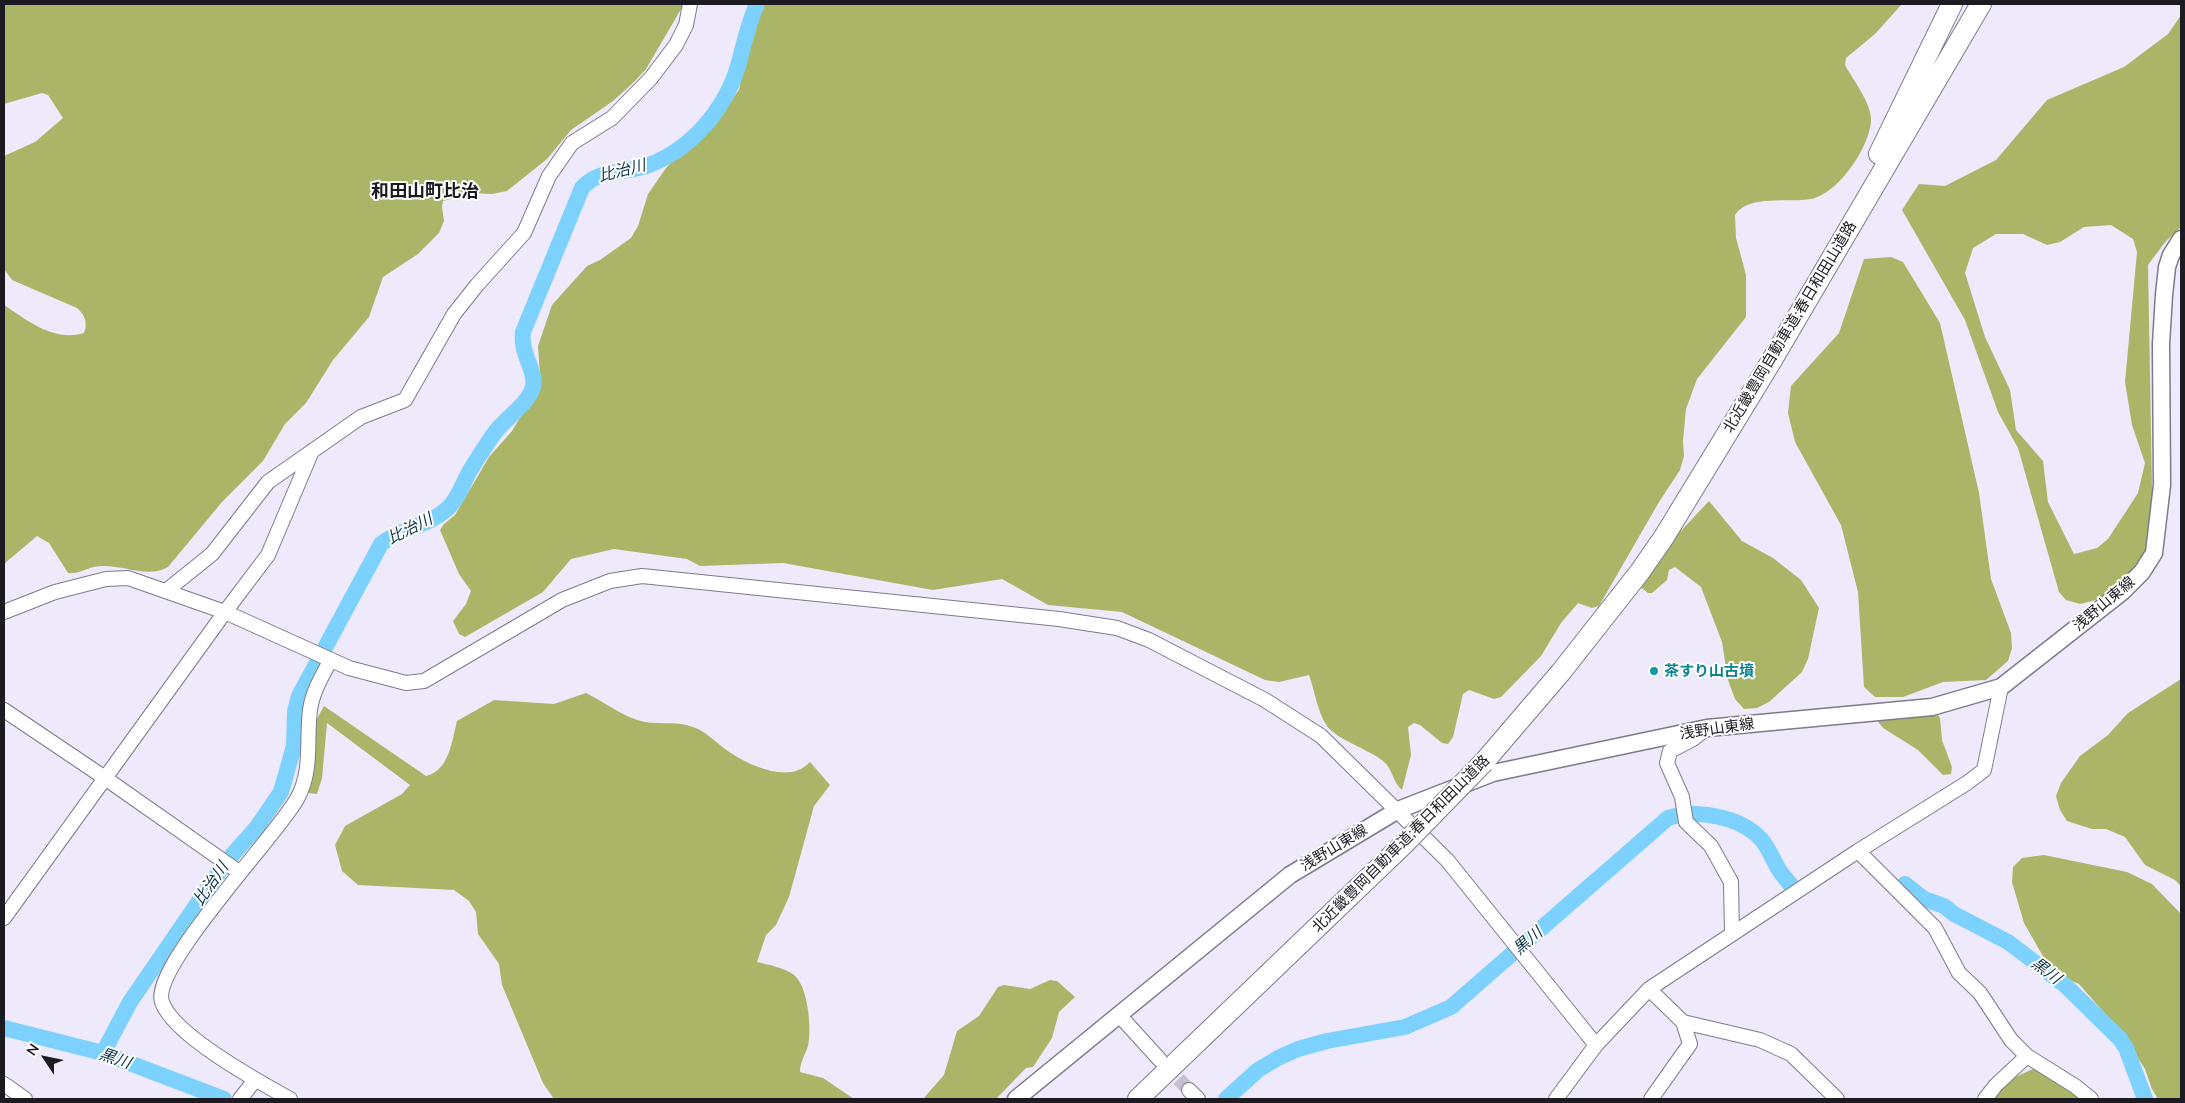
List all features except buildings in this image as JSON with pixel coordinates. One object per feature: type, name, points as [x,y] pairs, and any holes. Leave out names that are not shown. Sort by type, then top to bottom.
[{"type":"highway","points":[[1847,218],[1952,4]]},
{"type":"highway","name":"北近畿豊岡自動車道;春日和田山道路","points":[[1585,641],[1766,356],[1974,4]]},
{"type":"highway","name":"北近畿豊岡自動車道;春日和田山道路","points":[[1138,1099],[1405,843],[1484,762],[1538,700],[1639,573],[1664,537],[1772,360],[1981,4]]},
{"type":"highway","name":"北近畿豊岡自動車道;春日和田山道路","points":[[1128,1099],[1204,1034]]},
{"type":"main road","name":"浅野山東線","points":[[1016,1099],[1120,1016],[1290,875],[1398,810],[1493,773],[1707,728],[1932,706],[2001,687],[2122,592],[2142,572],[2154,553],[2162,485],[2161,344],[2164,295],[2167,267],[2171,255],[2181,239]]},
{"type":"street","points":[[166,591],[212,554],[268,482],[361,417],[405,400],[454,314],[477,285],[524,233],[549,176],[572,143],[612,118],[651,78],[676,46],[686,25],[690,4]]},
{"type":"street","points":[[4,918],[225,612],[268,556],[313,450]]},
{"type":"street","points":[[4,612],[55,592],[106,579],[128,578],[225,612],[330,662],[406,683],[424,681],[562,600],[610,581],[642,576],[1058,619],[1117,628],[1149,640],[1265,700],[1321,736],[1447,860],[1596,1045]]},
{"type":"street","points":[[290,1099],[252,1083],[190,1034],[168,1014],[161,1000],[161,990],[174,964],[239,872],[296,800],[307,776],[310,709],[319,683],[330,662]]},
{"type":"street","points":[[1556,1099],[1596,1045],[1649,989],[1858,851],[1967,783],[1984,770],[2001,687]]},
{"type":"street","points":[[4,710],[106,778],[239,872]]},
{"type":"street","points":[[1707,728],[1693,739],[1670,751],[1667,764],[1682,797],[1686,822],[1711,846],[1731,882],[1732,934]]},
{"type":"street","points":[[1858,851],[1935,928],[1960,973],[1980,993],[2011,1040],[2027,1056],[2075,1086],[2090,1099]]},
{"type":"street","points":[[1649,989],[1683,1022],[1690,1044],[1651,1099]]},
{"type":"street","points":[[1120,1016],[1160,1060]]},
{"type":"street","points":[[1683,1022],[1760,1040],[1791,1054],[1838,1099]]},
{"type":"street","points":[[1985,1099],[1996,1085],[2027,1056]]},
{"type":"street","points":[[240,1099],[252,1083]]},
{"type":"street","points":[[4,1084],[25,1099]]},
{"type":"green space","points":[[4,4],[684,4],[646,69],[613,101],[571,130],[547,159],[507,191],[492,194],[471,193],[443,201],[444,221],[439,233],[418,254],[383,277],[369,317],[333,360],[306,403],[285,424],[263,461],[222,502],[168,567],[160,571],[151,572],[103,566],[68,573],[49,543],[37,536],[4,564],[4,305],[32,323],[62,335],[84,333],[86,323],[84,316],[77,308],[12,280],[4,269],[4,156],[35,142],[63,118],[48,95],[42,93],[4,104]]},
{"type":"green space","points":[[757,4],[1902,4],[1875,34],[1846,58],[1845,65],[1865,99],[1871,120],[1865,143],[1851,168],[1832,188],[1821,195],[1811,199],[1749,204],[1741,208],[1735,215],[1736,238],[1746,275],[1746,317],[1697,379],[1686,409],[1683,441],[1684,456],[1680,470],[1659,502],[1599,606],[1592,608],[1578,603],[1561,623],[1541,656],[1501,697],[1494,699],[1469,690],[1463,694],[1453,737],[1448,744],[1442,743],[1420,725],[1414,723],[1408,727],[1411,755],[1402,790],[1383,761],[1331,731],[1318,707],[1309,675],[1279,682],[1265,680],[1122,612],[1048,605],[1002,579],[933,590],[783,563],[700,566],[687,559],[614,549],[571,559],[543,592],[465,637],[459,634],[453,621],[466,604],[471,591],[459,574],[440,530],[455,515],[489,457],[512,431],[534,394],[540,374],[538,346],[552,305],[587,266],[600,260],[631,238],[638,226],[648,194],[666,168],[681,152],[699,142],[739,90],[751,22]]},
{"type":"green space","points":[[2181,15],[2181,227],[2166,241],[2148,265],[2153,543],[2121,590],[2108,597],[2080,604],[2066,600],[2059,592],[2018,448],[1998,412],[1965,320],[1902,210],[1919,184],[1945,186],[1996,160],[2047,100],[2124,67],[2168,34]],"holes":[[[2111,225],[2133,239],[2137,252],[2125,382],[2132,425],[2145,463],[2138,493],[2108,539],[2097,548],[2074,554],[2048,502],[2043,461],[2016,430],[2010,390],[1985,337],[1965,273],[1973,248],[1996,234],[2023,234],[2047,245],[2060,242],[2084,227]]]},
{"type":"green space","points":[[1891,257],[1903,262],[1940,323],[1979,493],[1991,579],[2011,633],[2012,648],[2008,661],[1986,680],[1943,682],[1903,697],[1875,697],[1864,687],[1858,592],[1841,525],[1795,442],[1788,413],[1791,386],[1839,333],[1864,259]]},
{"type":"green space","points":[[1709,501],[1742,541],[1773,558],[1801,580],[1819,608],[1808,659],[1802,672],[1769,702],[1757,708],[1744,709],[1735,699],[1728,680],[1722,642],[1701,587],[1675,567],[1669,570],[1667,580],[1652,593],[1648,593],[1638,585],[1647,567]]},
{"type":"green space","points":[[2181,679],[2181,886],[2175,880],[2145,865],[2125,837],[2106,829],[2092,829],[2067,821],[2060,810],[2056,796],[2061,783],[2080,756],[2108,735],[2128,713]]},
{"type":"green space","points":[[586,693],[637,720],[651,723],[686,725],[698,729],[734,755],[752,765],[773,771],[793,772],[810,762],[830,785],[814,806],[789,897],[776,925],[766,935],[757,962],[790,972],[803,988],[808,1008],[809,1039],[800,1072],[823,1078],[854,1099],[554,1099],[543,1083],[502,985],[499,964],[478,934],[476,912],[469,901],[454,890],[358,885],[342,871],[335,845],[345,826],[402,794],[410,785],[327,723],[322,778],[317,794],[308,793],[314,724],[324,706],[426,776],[434,773],[445,762],[457,721],[494,700],[554,704]]},
{"type":"green space","points":[[1936,712],[1940,718],[1942,740],[1952,767],[1951,774],[1943,775],[1918,750],[1883,728],[1876,719]]},
{"type":"green space","points":[[2044,855],[2127,872],[2152,884],[2181,914],[2181,1099],[2158,1099],[2152,1089],[2145,1069],[2122,1033],[2079,984],[2058,975],[2048,965],[2024,923],[2012,882],[2013,867],[2022,858]]},
{"type":"green space","points":[[1050,980],[1057,981],[1075,997],[1059,1012],[1052,1038],[1033,1067],[1026,1068],[996,1099],[923,1099],[944,1075],[957,1031],[979,1016],[998,987],[1004,985],[1030,989]]},
{"type":"green space","points":[[2035,1068],[2082,1099],[1992,1099],[2009,1080]]},
{"type":"waterway","name":"比治川","points":[[103,1053],[130,1002],[226,862],[257,827],[281,792],[294,746],[295,711],[299,696],[381,544],[397,534],[432,519],[448,508],[455,500],[471,469],[493,436],[527,399],[534,381],[524,348],[523,332],[582,188],[596,177],[640,168],[664,158],[679,149],[704,126],[725,98],[732,82],[757,4]]},
{"type":"waterway","name":"黒川","points":[[1226,1099],[1258,1070],[1298,1049],[1327,1041],[1405,1027],[1451,1007],[1668,818],[1692,814],[1717,816],[1752,831],[1761,839],[1779,870],[1796,891]]},
{"type":"waterway","name":"黒川","points":[[1905,884],[1924,899],[1944,906],[1954,914],[2008,942],[2066,986],[2120,1039],[2126,1048],[2145,1099]]},
{"type":"waterway","name":"黒川","points":[[4,1028],[103,1053],[224,1099]]},
{"type":"tunnel","points":[[1164,1064],[1189,1090]]},
{"type":"place","name":"茶すり山古墳","points":[[1654,671]]},
{"type":"district","name":"和田山町比治","points":[[425,192]]}]
